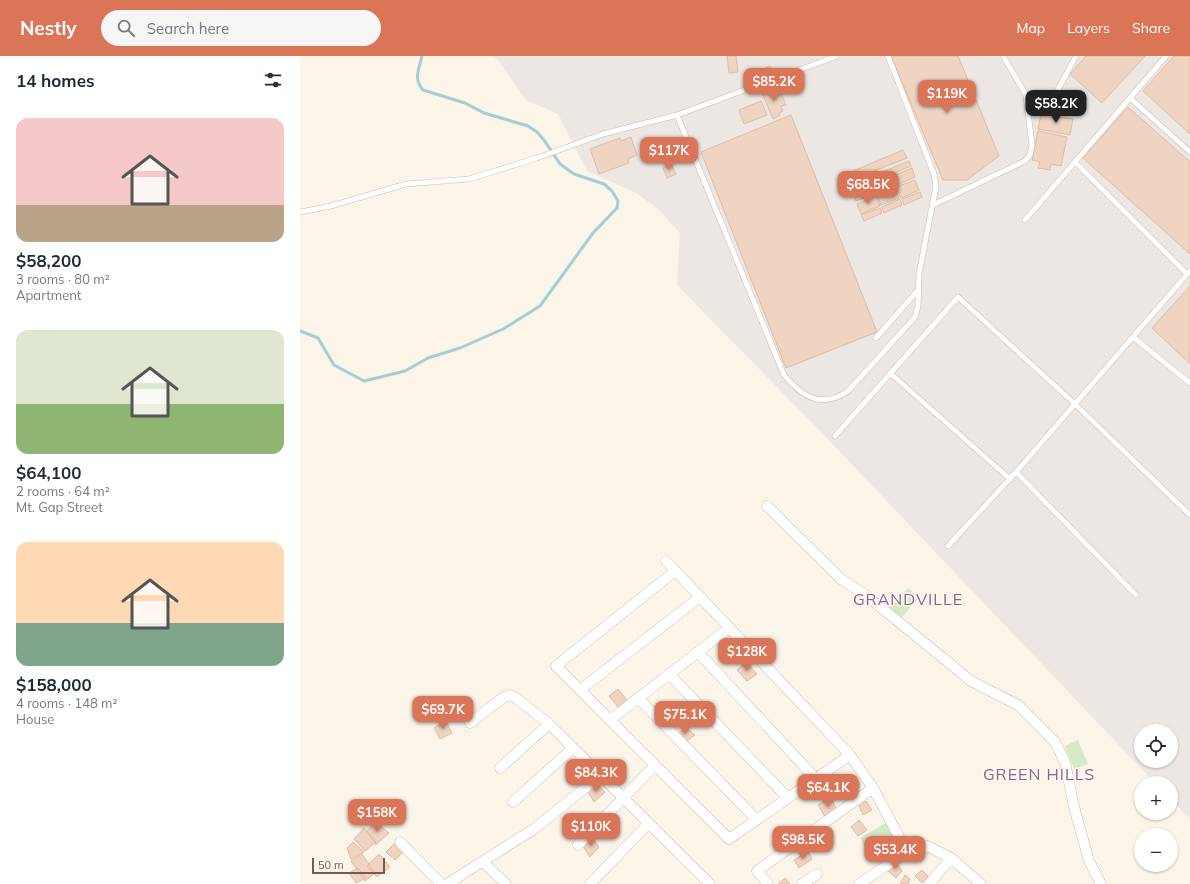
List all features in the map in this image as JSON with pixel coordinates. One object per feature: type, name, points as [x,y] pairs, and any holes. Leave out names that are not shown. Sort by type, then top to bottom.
[{"type":"street","points":[[767,506],[841,579],[867,596],[970,682],[1018,705],[1055,742],[1065,762],[1074,807],[1089,861],[1101,884]]},
{"type":"street","points":[[666,561],[850,755],[873,788],[907,852]]},
{"type":"street","points":[[675,571],[556,666],[729,839],[850,755]]},
{"type":"street","points":[[580,690],[700,597]]},
{"type":"street","points":[[610,720],[729,628]]},
{"type":"street","points":[[698,652],[816,779]]},
{"type":"street","points":[[669,674],[788,798]]},
{"type":"street","points":[[470,723],[504,696],[510,695],[549,724],[710,884]]},
{"type":"street","points":[[638,698],[757,820]]},
{"type":"street","points":[[500,768],[549,724]]},
{"type":"street","points":[[513,802],[573,748]]},
{"type":"street","points":[[578,845],[655,765]]},
{"type":"street","points":[[447,884],[534,829],[601,776]]},
{"type":"street","points":[[768,884],[757,871],[873,788]]},
{"type":"street","points":[[590,884],[649,823]]},
{"type":"street","points":[[400,842],[441,884]]},
{"type":"street","points":[[859,884],[907,852],[927,846],[951,858],[981,884]]},
{"type":"street","points":[[929,884],[951,858]]},
{"type":"street","points":[[483,862],[506,884]]},
{"type":"street","points":[[802,884],[817,874]]},
{"type":"lane","points":[[300,212],[331,206],[406,184],[469,179],[538,158],[572,144],[628,126],[677,114],[837,56]]},
{"type":"lane","points":[[677,114],[784,375],[794,388],[805,395],[830,400],[839,397],[848,391],[915,318],[918,306],[919,274],[936,186],[934,174],[888,56]]},
{"type":"lane","points":[[933,205],[1025,161],[1030,155],[1032,145],[1026,95],[1003,56]]},
{"type":"lane","points":[[1026,95],[1049,98],[1054,97],[1076,56]]},
{"type":"lane","points":[[1025,220],[1166,56]]},
{"type":"lane","points":[[1130,98],[1190,152]]},
{"type":"lane","points":[[948,546],[1010,479],[1189,272],[1075,162]]},
{"type":"lane","points":[[876,338],[918,290]]},
{"type":"lane","points":[[834,436],[958,297],[1075,404],[1190,515]]},
{"type":"lane","points":[[1133,337],[1190,383]]},
{"type":"lane","points":[[890,373],[1010,479]]},
{"type":"lane","points":[[1016,472],[1136,595]]},
{"type":"shaded area","points":[[492,56],[1190,56],[1190,819],[1178,806],[1178,776],[1148,776],[1141,768],[1178,768],[1178,724],[1134,724],[1134,761],[824,435],[677,285],[680,233],[657,208],[636,193],[587,171],[558,114],[526,100],[498,60]]},
{"type":"green space","points":[[908,588],[919,598],[899,620],[888,609]]},
{"type":"green space","points":[[1078,740],[1088,764],[1074,769],[1065,746]]},
{"type":"green space","points":[[887,822],[898,840],[870,856],[860,838]]},
{"type":"building","points":[[727,56],[736,56],[738,72],[729,73]]},
{"type":"building","points":[[891,56],[958,56],[999,156],[967,180],[943,180]]},
{"type":"building","points":[[1086,56],[1145,56],[1102,103],[1070,74]]},
{"type":"building","points":[[1174,56],[1190,56],[1190,134],[1143,91]]},
{"type":"building","points":[[770,66],[779,82],[777,83],[778,87],[771,90],[767,80],[764,81],[762,73],[764,72],[763,69]]},
{"type":"building","points":[[779,88],[786,105],[781,106],[783,111],[779,113],[780,115],[773,119],[762,93]]},
{"type":"building","points":[[761,101],[767,115],[744,124],[739,110]]},
{"type":"building","points":[[1128,107],[1190,162],[1190,254],[1083,158]]},
{"type":"building","points":[[1041,114],[1073,119],[1070,135],[1038,129]]},
{"type":"building","points":[[791,115],[877,332],[786,368],[701,152]]},
{"type":"building","points":[[1038,131],[1067,137],[1061,166],[1051,164],[1050,170],[1038,168],[1040,162],[1032,160]]},
{"type":"building","points":[[631,137],[637,155],[628,159],[629,163],[599,174],[590,149],[620,138],[621,141]]},
{"type":"building","points":[[903,150],[907,158],[856,178],[853,171]]},
{"type":"building","points":[[909,161],[911,166],[853,190],[851,185]]},
{"type":"building","points":[[671,164],[676,174],[667,178],[663,168]]},
{"type":"building","points":[[912,168],[915,177],[897,185],[893,176]]},
{"type":"building","points":[[892,176],[895,186],[876,193],[873,184]]},
{"type":"building","points":[[915,180],[919,190],[901,198],[896,187]]},
{"type":"building","points":[[871,185],[875,194],[856,201],[853,192]]},
{"type":"building","points":[[895,189],[899,198],[881,205],[878,196]]},
{"type":"building","points":[[920,192],[922,197],[904,205],[902,199]]},
{"type":"building","points":[[876,196],[880,206],[861,214],[857,204]]},
{"type":"building","points":[[900,199],[902,205],[884,213],[882,207]]},
{"type":"building","points":[[880,208],[882,213],[864,221],[861,215]]},
{"type":"building","points":[[1190,286],[1190,364],[1152,328]]},
{"type":"building","points":[[746,662],[757,674],[747,681],[737,670]]},
{"type":"building","points":[[618,689],[627,700],[618,707],[609,696]]},
{"type":"building","points":[[663,706],[677,723],[670,728],[655,713]]},
{"type":"building","points":[[446,721],[452,733],[440,739],[434,728]]},
{"type":"building","points":[[685,727],[695,735],[683,744],[676,736]]},
{"type":"building","points":[[855,779],[859,782],[860,787],[851,793],[847,784]]},
{"type":"building","points":[[596,784],[605,792],[594,802],[588,792]]},
{"type":"building","points":[[831,797],[837,811],[826,818],[818,805]]},
{"type":"building","points":[[866,801],[872,810],[863,815],[859,806]]},
{"type":"building","points":[[859,820],[867,830],[858,836],[851,827]]},
{"type":"building","points":[[375,822],[389,833],[376,845],[367,831]]},
{"type":"building","points":[[364,828],[376,842],[365,851],[354,839]]},
{"type":"building","points":[[592,838],[599,847],[590,857],[583,846]]},
{"type":"building","points":[[353,842],[364,852],[351,859],[347,848]]},
{"type":"building","points":[[396,842],[404,851],[395,860],[386,852]]},
{"type":"building","points":[[808,851],[812,859],[799,868],[794,860]]},
{"type":"building","points":[[362,854],[375,873],[365,881],[351,861]]},
{"type":"building","points":[[379,854],[390,867],[377,877],[367,866]]},
{"type":"building","points":[[896,862],[902,871],[896,878],[887,870]]},
{"type":"building","points":[[358,868],[366,878],[356,883],[349,873]]},
{"type":"building","points":[[922,870],[928,876],[922,883],[915,876]]},
{"type":"building","points":[[905,875],[910,879],[908,884],[900,884]]},
{"type":"building","points":[[785,878],[790,884],[778,884]]},
{"type":"waterway","points":[[300,331],[318,338],[334,365],[364,381],[405,371],[428,358],[460,348],[503,329],[540,306],[593,233],[617,208],[618,201],[612,191],[604,184],[574,174],[560,164],[544,140],[537,132],[528,126],[484,113],[465,103],[423,90],[417,78],[422,56]]},
{"type":"district","name":"GRANDVILLE","points":[[908,599]]},
{"type":"district","name":"GREEN HILLS","points":[[1039,774]]}]
